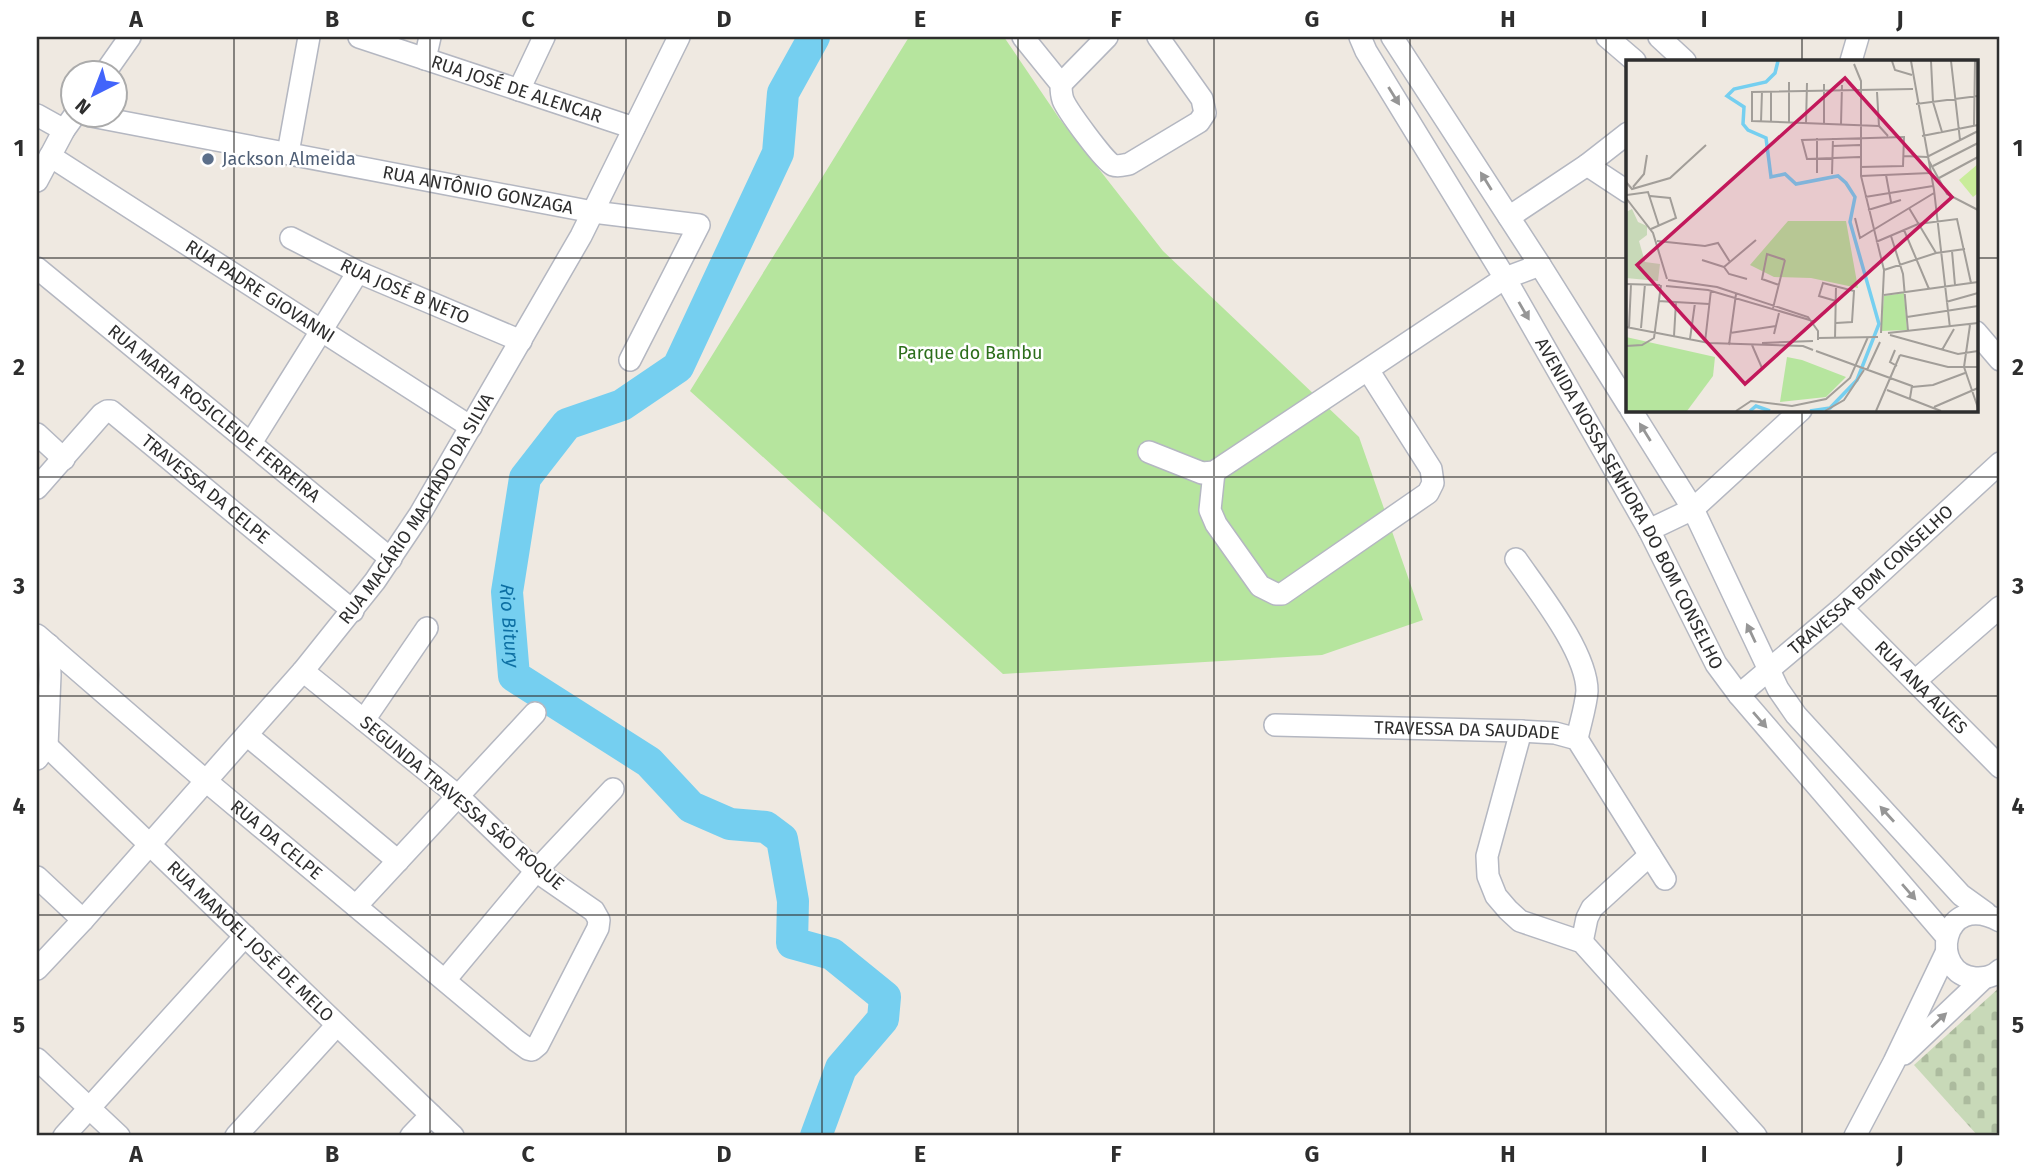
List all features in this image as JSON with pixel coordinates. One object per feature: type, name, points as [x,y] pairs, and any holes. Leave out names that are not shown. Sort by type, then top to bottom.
[{"type":"street","points":[[114,60],[130,37]]},
{"type":"street","points":[[288,153],[309,37]]},
{"type":"street","name":"RUA JOSÉ DE ALENCAR","points":[[359,37],[634,128]]},
{"type":"street","points":[[425,59],[430,37]]},
{"type":"street","points":[[519,90],[544,37]]},
{"type":"street","name":"RUA MACÁRIO MACHADO DA SILVA","points":[[37,969],[303,671],[391,559],[420,514],[581,236],[680,37]]},
{"type":"street","points":[[1023,37],[1061,84]]},
{"type":"street","points":[[1107,37],[1061,84],[1060,93],[1066,107],[1101,155],[1116,166],[1129,164],[1199,122],[1205,113],[1204,103],[1158,37]]},
{"type":"street","name":"AVENIDA NOSSA SENHORA DO BOM CONSELHO","points":[[1360,37],[1505,278],[1649,530],[1716,664],[1946,944],[1954,968],[1968,977],[1992,974]]},
{"type":"street","points":[[1392,37],[1626,402]]},
{"type":"street","points":[[1607,37],[1634,60]]},
{"type":"street","points":[[1659,37],[1684,60]]},
{"type":"street","points":[[1851,60],[1858,37]]},
{"type":"street","points":[[37,115],[60,121]]},
{"type":"street","name":"RUA ANTÔNIO GONZAGA","points":[[130,123],[593,212],[699,225],[630,360]]},
{"type":"street","points":[[37,181],[65,130]]},
{"type":"street","points":[[1509,217],[1587,165],[1626,135]]},
{"type":"street","name":"RUA PADRE GIOVANNI","points":[[50,156],[471,427]]},
{"type":"street","points":[[1587,165],[1626,191]]},
{"type":"street","name":"RUA JOSÉ B NETO","points":[[291,239],[358,272],[520,341]]},
{"type":"street","points":[[1149,452],[1202,473],[1214,472],[1505,278],[1540,265]]},
{"type":"street","name":"RUA MARIA ROSICLEIDE FERREIRA","points":[[37,268],[391,559]]},
{"type":"street","points":[[251,443],[358,272]]},
{"type":"street","points":[[1978,334],[2000,360]]},
{"type":"street","points":[[1214,472],[1210,510],[1216,524],[1260,586],[1282,594],[1428,493],[1433,483],[1431,469],[1368,370]]},
{"type":"street","name":"TRAVESSA DA CELPE","points":[[64,459],[102,414],[111,411],[352,611]]},
{"type":"street","points":[[1631,411],[1693,509],[1778,689],[1797,715],[1961,895],[1993,917]]},
{"type":"street","points":[[1649,530],[1693,509],[1800,411]]},
{"type":"street","points":[[37,434],[64,459],[37,488]]},
{"type":"street","name":"TRAVESSA BOM CONSELHO","points":[[1739,695],[1842,608],[2000,463]]},
{"type":"street","points":[[1516,559],[1568,635],[1584,673],[1587,691],[1577,738]]},
{"type":"street","points":[[1915,681],[2000,607]]},
{"type":"street","name":"RUA ANA ALVES","points":[[1842,608],[2000,766]]},
{"type":"street","points":[[364,720],[427,628]]},
{"type":"street","points":[[42,753],[50,674],[43,640]]},
{"type":"street","name":"RUA DA CELPE","points":[[43,640],[206,781],[517,1041]]},
{"type":"street","name":"SEGUNDA TRAVESSA SÃO ROQUE","points":[[303,671],[458,796],[536,871],[589,907],[597,916],[598,928],[538,1045],[528,1049],[517,1041]]},
{"type":"street","points":[[356,906],[535,713]]},
{"type":"street","name":"TRAVESSA DA SAUDADE","points":[[1275,725],[1521,731],[1555,733],[1577,738],[1665,879]]},
{"type":"street","points":[[1521,731],[1487,856],[1488,876],[1496,896],[1520,921],[1582,942],[1756,1136]]},
{"type":"street","points":[[247,735],[398,861]]},
{"type":"street","name":"RUA MANOEL JOSÉ DE MELO","points":[[42,753],[150,845],[453,1136]]},
{"type":"street","points":[[445,980],[536,871],[613,789]]},
{"type":"street","points":[[1582,942],[1592,908],[1650,855]]},
{"type":"street","points":[[37,877],[83,920]]},
{"type":"street","points":[[1855,1136],[1894,1062],[1955,922],[1970,914],[1993,917]]},
{"type":"street","points":[[64,1136],[246,936]]},
{"type":"street","points":[[1894,1062],[1992,974]]},
{"type":"street","points":[[236,1136],[337,1025]]},
{"type":"street","points":[[37,1059],[119,1136]]},
{"type":"street","points":[[411,1136],[431,1115]]},
{"type":"green space","name":"Parque do Bambu","points":[[909,37],[1004,37],[1059,118],[1163,251],[1359,437],[1423,620],[1322,655],[1003,674],[690,391]]},
{"type":"green space","points":[[2000,987],[2000,1136],[1978,1136],[1914,1065]]},
{"type":"waterway","name":"Rio Bitury","points":[[814,37],[783,93],[778,153],[678,367],[622,405],[567,424],[525,478],[507,592],[514,676],[649,762],[691,807],[730,824],[766,827],[782,839],[793,901],[792,943],[832,954],[885,997],[883,1019],[841,1068],[816,1136]]},
{"type":"place","name":"Jackson Almeida","points":[[208,159]]}]
